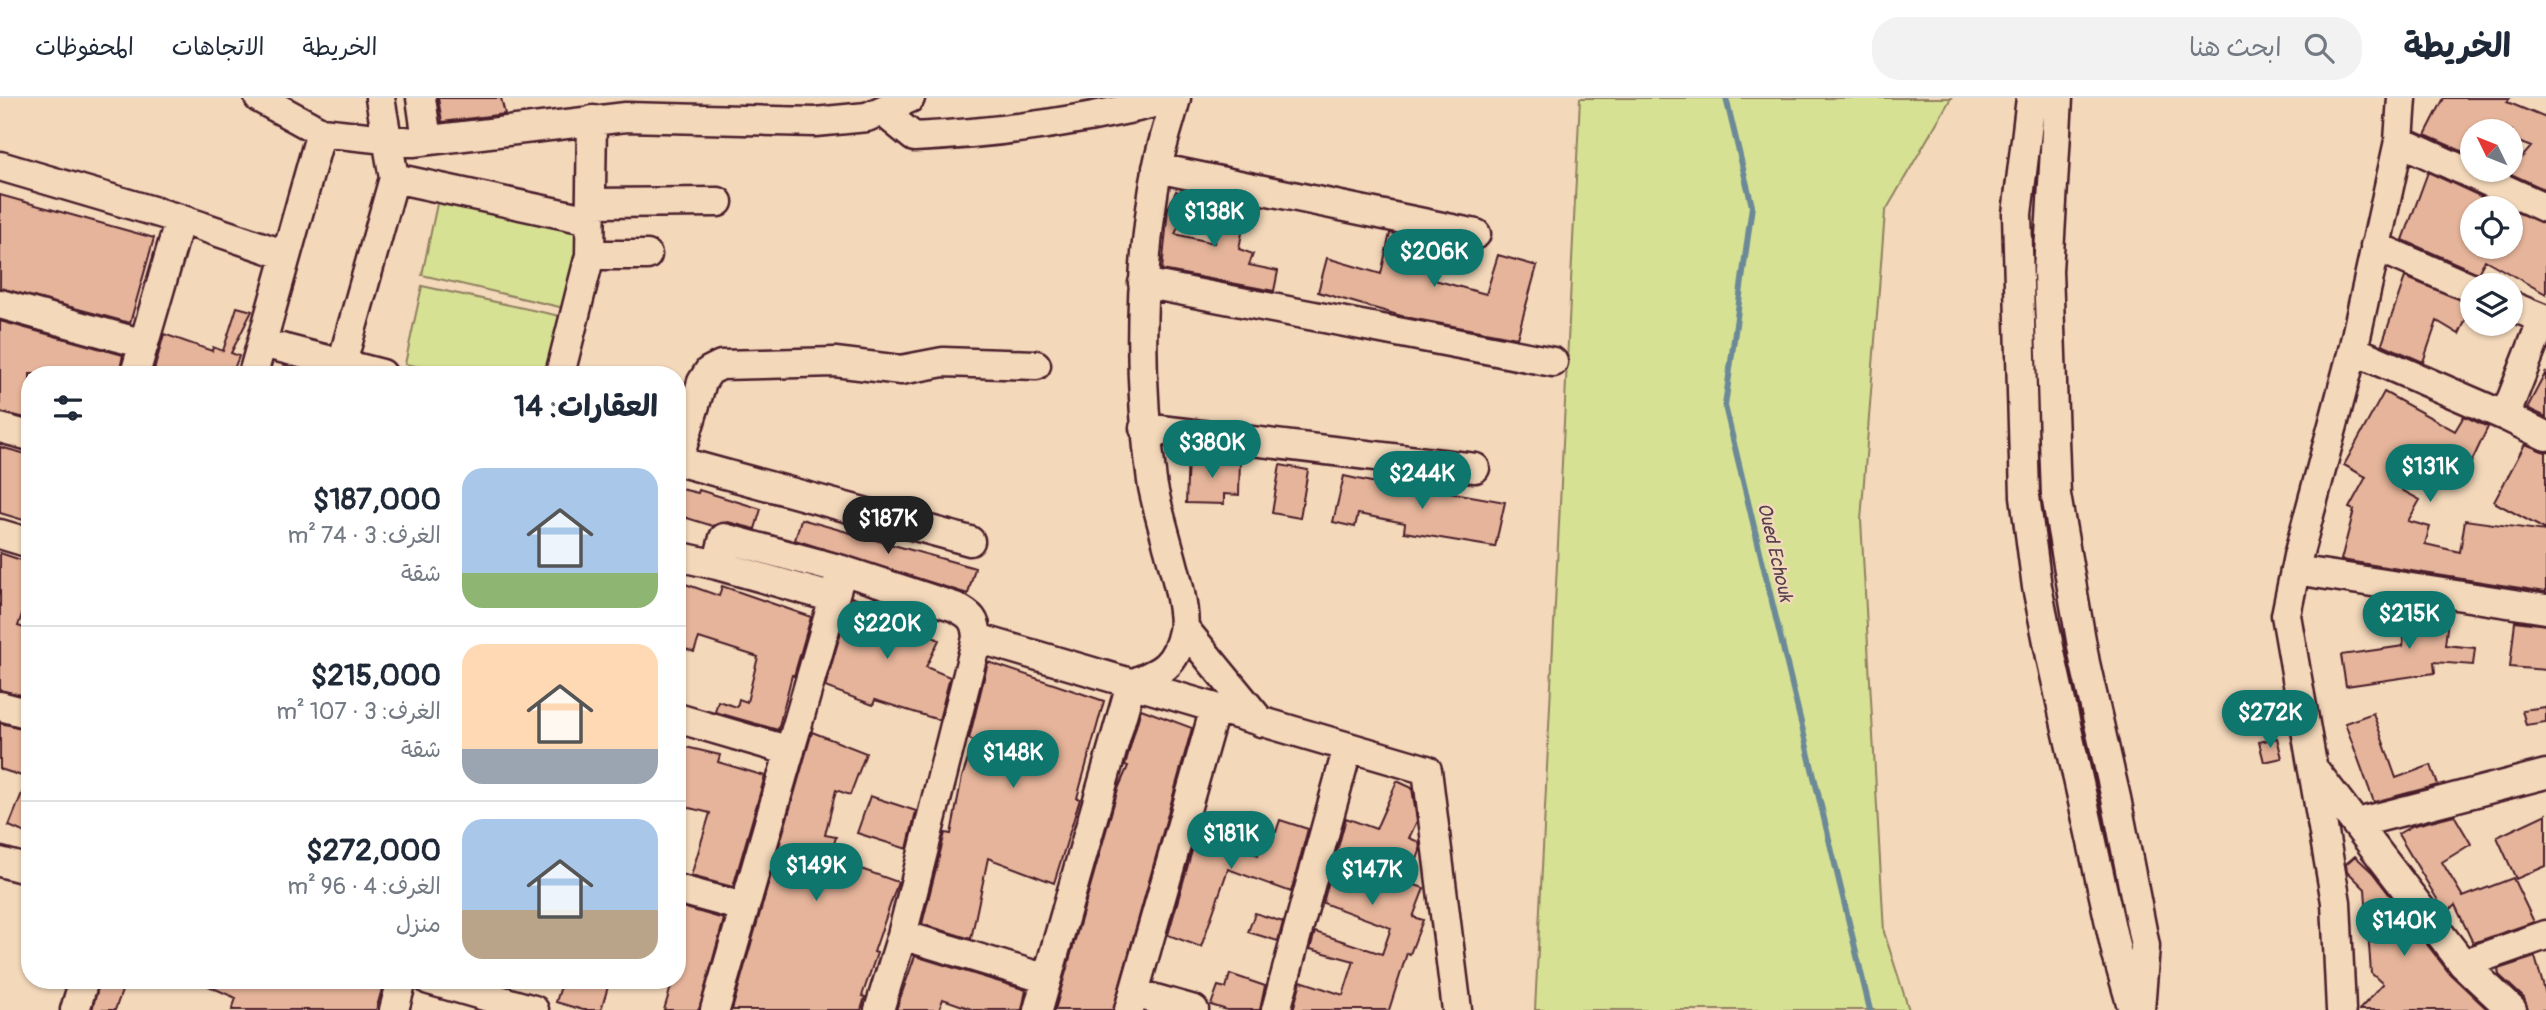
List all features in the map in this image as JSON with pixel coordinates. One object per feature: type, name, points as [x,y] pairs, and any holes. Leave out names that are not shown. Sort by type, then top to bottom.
[{"type":"street","points":[[259,98],[321,132],[413,142],[592,120],[624,108],[816,122],[867,117],[911,98]]},
{"type":"street","points":[[342,362],[394,178],[390,139],[380,98]]},
{"type":"street","points":[[421,98],[427,140]]},
{"type":"street","points":[[882,111],[914,137],[980,134],[1101,117],[1176,98],[1157,168],[1143,283],[1144,428],[1153,488],[1184,628],[1261,722]]},
{"type":"street","points":[[2031,98],[2017,214],[2025,496],[2037,587],[2049,646],[2117,956],[2133,1010]]},
{"type":"street","points":[[2058,98],[2048,271],[2056,495],[2085,663],[2116,798],[2145,946],[2140,1010]]},
{"type":"street","points":[[2341,1010],[2336,902],[2287,615],[2295,569],[2353,349],[2399,141],[2402,98]]},
{"type":"street","points":[[562,366],[590,255],[592,120]]},
{"type":"street","points":[[255,366],[321,132]]},
{"type":"street","points":[[2399,141],[2546,208]]},
{"type":"street","points":[[0,166],[180,219],[286,256]]},
{"type":"street","points":[[1157,168],[1476,234]]},
{"type":"street","points":[[394,178],[591,211],[718,202]]},
{"type":"street","points":[[137,366],[180,219]]},
{"type":"street","points":[[2375,246],[2460,283]]},
{"type":"street","points":[[590,255],[648,255]]},
{"type":"street","points":[[1143,283],[1553,362]]},
{"type":"street","points":[[0,304],[144,344]]},
{"type":"street","points":[[2505,416],[2543,319],[2523,311]]},
{"type":"street","points":[[262,343],[355,366]]},
{"type":"street","points":[[2353,349],[2546,436]]},
{"type":"street","points":[[686,435],[702,382],[709,371],[721,365],[835,362],[901,370],[943,362],[1036,365]]},
{"type":"street","points":[[0,428],[21,434]]},
{"type":"street","points":[[1144,428],[1475,468]]},
{"type":"street","points":[[686,463],[970,541]]},
{"type":"street","points":[[0,534],[21,540]]},
{"type":"street","points":[[717,565],[724,538],[842,570],[969,614],[976,624],[977,638],[902,935],[880,1010]]},
{"type":"street","points":[[686,558],[834,598]]},
{"type":"street","points":[[2295,569],[2546,609]]},
{"type":"street","points":[[715,1010],[842,570]]},
{"type":"street","points":[[1131,684],[1156,674],[1175,659],[1184,628]]},
{"type":"street","points":[[977,638],[1427,770],[1457,1010]]},
{"type":"street","points":[[1038,1010],[1131,684]]},
{"type":"street","points":[[0,706],[21,712]]},
{"type":"street","points":[[1194,1010],[1131,1002],[1214,708]]},
{"type":"street","points":[[686,721],[790,751]]},
{"type":"street","points":[[1276,1010],[1348,747]]},
{"type":"street","points":[[2315,771],[2463,964],[2512,1010]]},
{"type":"street","points":[[2357,823],[2546,774]]},
{"type":"street","points":[[0,862],[21,868]]},
{"type":"street","points":[[686,891],[743,907]]},
{"type":"street","points":[[902,935],[1047,979]]},
{"type":"street","points":[[2463,964],[2546,935]]},
{"type":"street","points":[[75,1010],[81,989]]},
{"type":"street","points":[[394,1010],[400,989]]},
{"type":"street","points":[[460,989],[534,1010]]},
{"type":"green space","points":[[1580,98],[1951,98],[1885,212],[1861,520],[1884,932],[1909,1010],[1535,1010]]},
{"type":"green space","points":[[438,199],[581,234],[564,308],[422,275]]},
{"type":"green space","points":[[422,286],[560,316],[549,366],[405,364]]},
{"type":"building","points":[[438,98],[501,98],[505,114],[442,122]]},
{"type":"building","points":[[2444,98],[2510,98],[2507,102],[2546,118],[2546,190],[2524,180],[2524,155],[2531,147],[2524,144],[2524,119],[2460,119],[2460,150],[2425,135]]},
{"type":"building","points":[[2428,172],[2480,196],[2460,196],[2460,259],[2523,259],[2523,215],[2546,224],[2546,294],[2523,281],[2523,273],[2508,273],[2485,260],[2478,273],[2403,240]]},
{"type":"building","points":[[1176,191],[1191,198],[1175,234],[1214,243],[1222,201],[1247,206],[1239,249],[1253,254],[1249,265],[1278,271],[1274,291],[1162,270],[1168,209]]},
{"type":"building","points":[[0,195],[154,238],[130,323],[0,288]]},
{"type":"building","points":[[1390,233],[1439,243],[1431,279],[1486,294],[1498,255],[1537,266],[1517,338],[1405,317],[1318,292],[1327,258],[1381,274]]},
{"type":"building","points":[[2405,277],[2460,300],[2459,334],[2437,321],[2423,362],[2382,344]]},
{"type":"building","points":[[237,307],[252,311],[231,353],[239,356],[235,366],[155,366],[164,334],[212,351],[213,347],[223,351]]},
{"type":"building","points":[[0,321],[123,355],[121,366],[21,366],[21,417],[0,412]]},
{"type":"building","points":[[2546,372],[2546,417],[2527,408]]},
{"type":"building","points":[[2384,392],[2455,431],[2464,416],[2488,427],[2461,484],[2418,460],[2402,490],[2420,500],[2408,521],[2430,527],[2425,544],[2460,552],[2465,520],[2546,531],[2546,592],[2341,560],[2354,510],[2349,508],[2366,477],[2344,465]]},
{"type":"building","points":[[2525,444],[2546,452],[2546,530],[2494,502]]},
{"type":"building","points":[[0,447],[21,453],[21,519],[0,513]]},
{"type":"building","points":[[1188,457],[1240,459],[1239,495],[1224,494],[1224,504],[1186,503]]},
{"type":"building","points":[[1280,465],[1308,470],[1300,518],[1272,513]]},
{"type":"building","points":[[1344,476],[1385,485],[1386,481],[1505,502],[1495,547],[1404,532],[1405,523],[1358,514],[1355,527],[1333,522]]},
{"type":"building","points":[[686,490],[698,493],[699,490],[761,509],[755,529],[728,522],[713,526],[686,518]]},
{"type":"building","points":[[801,519],[975,568],[968,594],[795,540]]},
{"type":"building","points":[[0,553],[21,560],[21,617],[18,626],[21,627],[21,695],[0,690]]},
{"type":"building","points":[[686,584],[719,596],[722,586],[811,617],[778,730],[715,712],[718,701],[737,707],[739,699],[747,702],[758,657],[699,638],[694,652],[686,649]]},
{"type":"building","points":[[851,597],[876,606],[878,601],[907,612],[904,622],[939,640],[926,667],[950,677],[939,720],[875,700],[873,705],[825,687]]},
{"type":"building","points":[[2407,604],[2449,611],[2445,645],[2475,648],[2473,665],[2434,662],[2435,673],[2346,686],[2341,655],[2403,646]]},
{"type":"building","points":[[2515,621],[2546,625],[2546,670],[2510,667]]},
{"type":"building","points":[[988,662],[1104,701],[1077,798],[1080,799],[1054,883],[988,858],[971,939],[922,924],[945,833],[951,834],[962,777],[974,741],[969,739]]},
{"type":"building","points":[[2546,707],[2546,722],[2526,725],[2522,710]]},
{"type":"building","points":[[1141,709],[1192,728],[1113,1010],[1055,1010],[1118,789],[1128,766],[1125,765]]},
{"type":"building","points":[[2373,713],[2396,778],[2431,765],[2438,785],[2374,802],[2345,723]]},
{"type":"building","points":[[0,723],[21,728],[21,776],[0,769]]},
{"type":"building","points":[[812,732],[866,753],[850,795],[836,790],[825,835],[836,837],[830,858],[898,882],[874,952],[877,953],[862,996],[865,997],[861,1010],[732,1010]]},
{"type":"building","points":[[2277,738],[2282,758],[2264,762],[2259,742]]},
{"type":"building","points":[[686,747],[720,755],[718,762],[765,776],[733,887],[691,876],[710,813],[686,807]]},
{"type":"building","points":[[1397,781],[1412,788],[1417,821],[1409,838],[1419,842],[1420,851],[1409,883],[1424,888],[1413,917],[1423,920],[1410,954],[1407,953],[1389,1010],[1293,1010],[1301,981],[1343,995],[1354,961],[1310,949],[1315,932],[1382,954],[1391,928],[1323,903],[1346,818],[1376,829]]},
{"type":"building","points":[[21,796],[21,831],[9,826]]},
{"type":"building","points":[[870,796],[916,811],[907,849],[857,833]]},
{"type":"building","points":[[1203,812],[1228,819],[1221,841],[1258,855],[1266,829],[1276,832],[1280,820],[1308,829],[1291,892],[1228,869],[1201,947],[1168,935]]},
{"type":"building","points":[[2546,814],[2546,866],[2516,879],[2497,837]]},
{"type":"building","points":[[2454,815],[2471,844],[2442,862],[2463,897],[2513,878],[2534,922],[2473,943],[2455,905],[2446,914],[2398,834],[2412,826]]},
{"type":"building","points":[[2355,856],[2372,872],[2405,915],[2405,922],[2409,921],[2450,974],[2488,1010],[2359,1010],[2383,984],[2371,973],[2365,889],[2347,871],[2346,864]]},
{"type":"building","points":[[686,908],[724,919],[699,1010],[664,1010],[670,989],[686,989]]},
{"type":"building","points":[[1255,913],[1283,922],[1278,941],[1248,932]]},
{"type":"building","points":[[915,956],[1026,990],[1022,1010],[974,1010],[943,999],[939,1010],[896,1010]]},
{"type":"building","points":[[2535,957],[2546,995],[2546,1010],[2528,1010],[2524,998],[2499,975],[2498,969]]},
{"type":"building","points":[[1230,974],[1265,986],[1260,1010],[1227,1010],[1211,1005],[1218,986],[1226,988]]},
{"type":"building","points":[[98,989],[123,989],[115,1010],[92,1010]]},
{"type":"building","points":[[216,989],[382,989],[376,1010],[232,1010],[236,998]]},
{"type":"building","points":[[560,989],[607,989],[601,1010],[583,1010],[556,1002]]},
{"type":"waterway","name":"Oued Echouk","points":[[1726,98],[1752,206],[1725,406],[1870,1010]]}]
